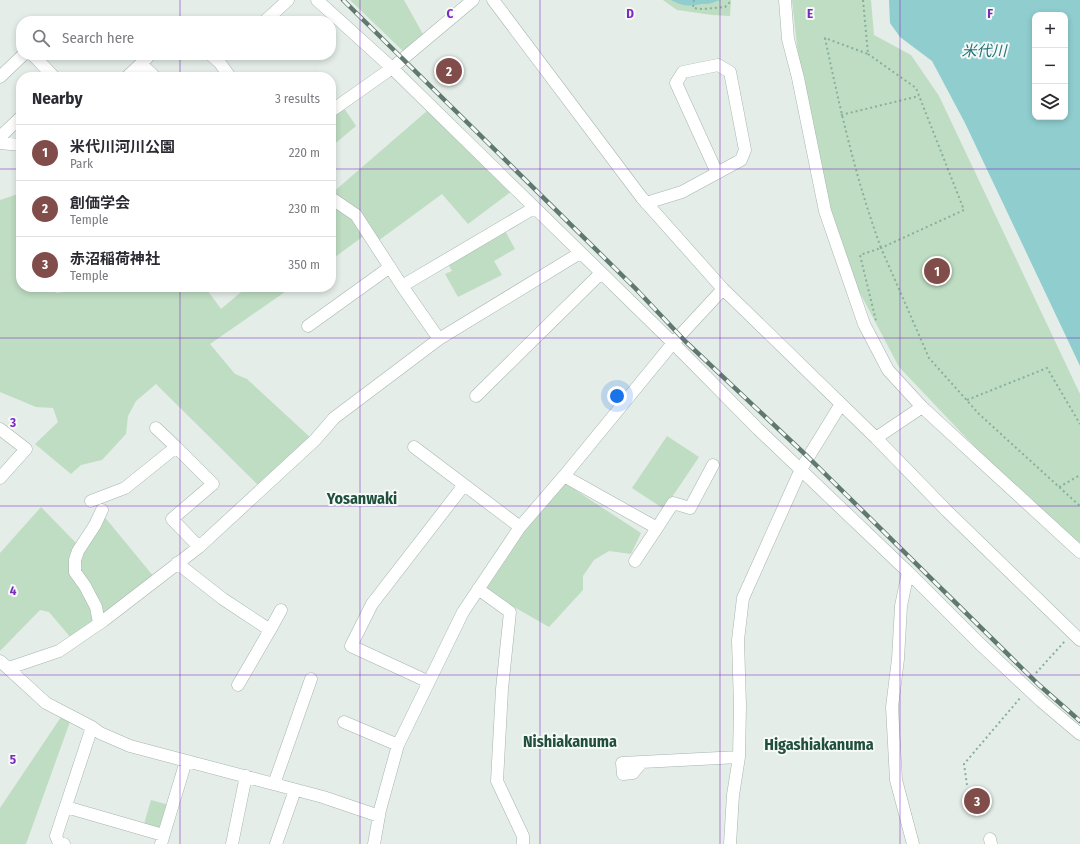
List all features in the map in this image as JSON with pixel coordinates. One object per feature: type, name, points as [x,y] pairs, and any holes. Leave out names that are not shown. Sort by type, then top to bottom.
[{"type":"street","points":[[270,16],[288,0]]},
{"type":"street","points":[[317,0],[335,16]]},
{"type":"street","points":[[336,107],[392,68],[473,0]]},
{"type":"street","points":[[493,0],[646,203],[723,290],[876,438],[947,510],[1076,636]]},
{"type":"street","points":[[785,0],[788,39],[798,78],[825,211],[864,324],[888,370],[922,407],[1080,552]]},
{"type":"street","points":[[336,17],[392,68],[673,343],[758,429],[908,572],[945,610],[1028,689],[1080,734]]},
{"type":"street","points":[[0,77],[18,60]]},
{"type":"street","points":[[38,60],[49,72]]},
{"type":"street","points":[[133,72],[145,60]]},
{"type":"street","points":[[221,60],[227,72]]},
{"type":"street","points":[[141,64],[150,72]]},
{"type":"street","points":[[646,203],[682,192],[741,160],[745,150],[730,72],[718,65],[683,72],[676,84],[717,173]]},
{"type":"street","points":[[0,137],[16,122]]},
{"type":"street","points":[[0,143],[16,145]]},
{"type":"street","points":[[336,201],[356,215],[402,286],[439,339]]},
{"type":"street","points":[[402,286],[534,208]]},
{"type":"street","points":[[4,664],[59,651],[99,623],[199,547],[314,440],[334,418],[439,339],[580,253]]},
{"type":"street","points":[[308,326],[390,267]]},
{"type":"street","points":[[476,396],[601,273]]},
{"type":"street","points":[[374,844],[379,816],[398,745],[464,612],[478,589],[520,527],[564,476],[673,343],[723,290]]},
{"type":"street","points":[[730,844],[733,795],[739,756],[740,706],[738,640],[743,598],[801,469],[841,404]]},
{"type":"street","points":[[876,438],[922,407]]},
{"type":"street","points":[[156,428],[213,484],[172,519],[199,547]]},
{"type":"street","points":[[0,429],[26,450],[0,478]]},
{"type":"street","points":[[91,501],[126,488],[176,447]]},
{"type":"street","points":[[414,447],[520,527]]},
{"type":"street","points":[[635,561],[674,503],[690,508],[713,465]]},
{"type":"street","points":[[564,476],[657,528]]},
{"type":"street","points":[[429,682],[351,646],[372,604],[464,485]]},
{"type":"street","points":[[99,623],[96,607],[85,586],[75,572],[75,560],[78,551],[95,525],[102,510]]},
{"type":"street","points":[[176,563],[223,599],[270,630]]},
{"type":"street","points":[[908,572],[901,606],[898,659],[892,707],[896,780],[910,843]]},
{"type":"street","points":[[478,589],[510,612],[502,689],[497,781],[523,840]]},
{"type":"street","points":[[238,685],[282,610]]},
{"type":"street","points":[[4,664],[46,703],[92,727],[100,733],[130,746],[323,797],[379,816]]},
{"type":"street","points":[[274,784],[312,679]]},
{"type":"street","points":[[344,722],[398,745]]},
{"type":"street","points":[[64,844],[59,842],[56,836],[92,727]]},
{"type":"street","points":[[642,762],[739,756]]},
{"type":"street","points":[[66,807],[162,840],[186,761]]},
{"type":"street","points":[[232,844],[246,776]]},
{"type":"street","points":[[276,844],[295,790]]},
{"type":"path","points":[[694,0],[693,8],[702,9],[726,7],[730,2],[729,0]]},
{"type":"path","points":[[863,0],[868,54]]},
{"type":"path","points":[[876,324],[860,255],[881,248],[964,210],[916,88],[868,54],[825,38],[841,115],[866,207],[881,248],[929,358],[979,414],[1080,506]]},
{"type":"path","points":[[841,115],[920,96]]},
{"type":"path","points":[[967,400],[1047,368],[1080,424]]},
{"type":"path","points":[[1059,486],[1080,475]]},
{"type":"path","points":[[1036,673],[1076,636]]},
{"type":"path","points":[[967,785],[964,764],[1028,689]]},
{"type":"green space","points":[[350,0],[404,0],[424,36],[406,54]]},
{"type":"green space","points":[[663,0],[731,0],[730,16],[677,10]]},
{"type":"green space","points":[[792,0],[871,0],[874,35],[911,55],[939,96],[1080,394],[1080,546],[974,446],[899,367],[859,291],[828,208],[801,82]]},
{"type":"green space","points":[[344,108],[356,126],[336,143],[336,114]]},
{"type":"green space","points":[[428,110],[512,191],[468,224],[442,194],[378,241],[336,199],[336,190]]},
{"type":"green space","points":[[16,195],[16,292],[209,292],[221,309],[241,292],[285,292],[210,344],[235,374],[247,379],[312,439],[260,487],[156,384],[136,401],[128,416],[126,434],[102,460],[81,465],[71,474],[35,444],[58,422],[53,408],[36,407],[0,392],[0,200]]},
{"type":"green space","points":[[336,208],[354,219],[365,235],[336,256]]},
{"type":"green space","points":[[504,229],[515,249],[494,261],[502,275],[458,297],[445,274],[452,271],[447,262]]},
{"type":"green space","points":[[667,436],[699,457],[664,509],[632,488]]},
{"type":"green space","points":[[563,482],[641,533],[631,554],[609,551],[594,560],[583,576],[583,590],[549,627],[483,589],[522,528]]},
{"type":"green space","points":[[41,507],[77,544],[79,584],[96,621],[71,638],[49,612],[40,610],[0,651],[0,553]]},
{"type":"green space","points":[[103,515],[154,577],[104,615],[101,602],[82,574],[81,563],[81,555]]},
{"type":"green space","points":[[63,714],[71,719],[26,844],[0,844],[0,808]]},
{"type":"green space","points":[[151,800],[169,805],[162,829],[144,824]]},
{"type":"water","points":[[671,0],[719,0],[709,4],[679,4]]},
{"type":"water","name":"米代川","points":[[889,0],[1080,0],[1080,366],[965,123],[932,61],[900,37],[890,23]]},
{"type":"railway","points":[[343,0],[635,288],[686,342],[808,457],[1039,685],[1080,721]]},
{"type":"place","name":"創価学会","points":[[449,71]]},
{"type":"place","name":"米代川河川公園","points":[[937,271]]},
{"type":"place","name":"赤沼稲荷神社","points":[[977,801]]},
{"type":"district","name":"Yosanwaki","points":[[362,498]]},
{"type":"district","name":"Nishiakanuma","points":[[570,741]]},
{"type":"district","name":"Higashiakanuma","points":[[819,744]]}]
